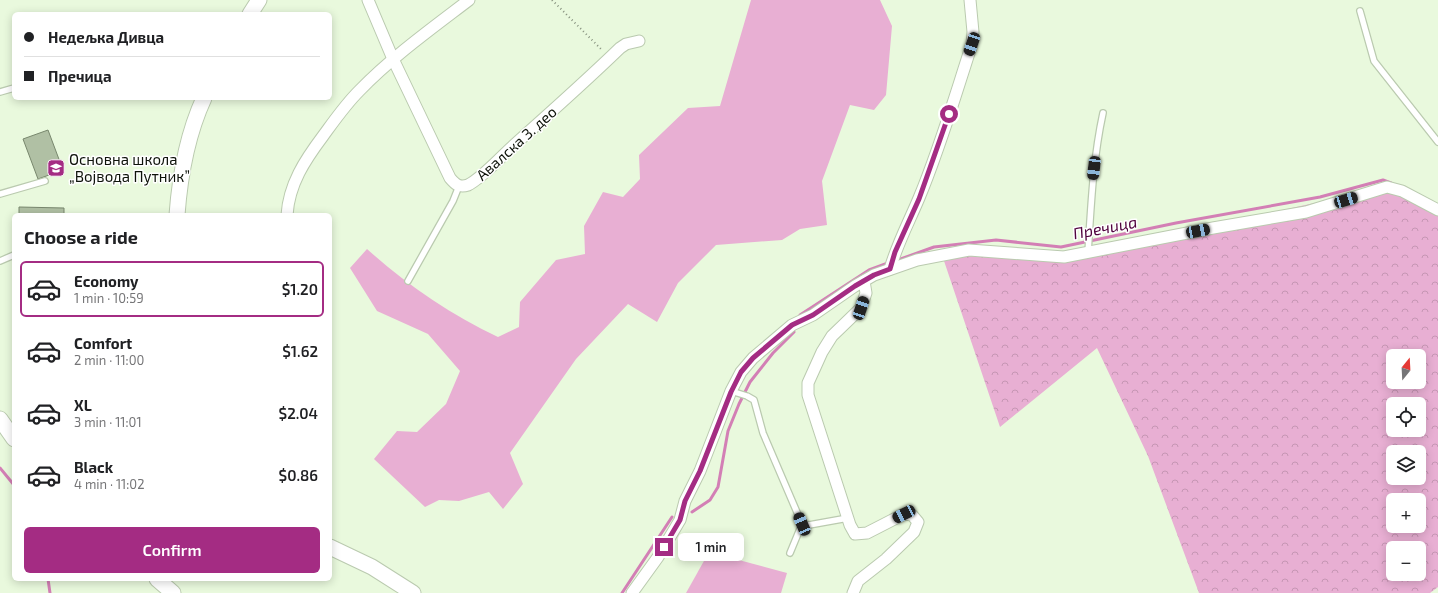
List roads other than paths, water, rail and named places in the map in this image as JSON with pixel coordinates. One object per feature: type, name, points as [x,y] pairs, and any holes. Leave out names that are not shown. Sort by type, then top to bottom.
[{"type":"street","points":[[251,12],[259,0]]},
{"type":"street","name":"Авалска 3. део","points":[[368,0],[393,59],[450,178],[459,186],[467,185],[474,180],[626,44],[639,41]]},
{"type":"street","points":[[287,213],[294,183],[306,159],[346,106],[359,91],[393,59],[469,0]]},
{"type":"street","points":[[890,268],[894,254],[919,199],[930,169],[972,44],[973,32],[970,0]]},
{"type":"street","points":[[177,213],[180,183],[188,142],[203,100]]},
{"type":"street","points":[[632,593],[658,557],[680,520],[685,501],[735,393],[741,372],[753,358],[792,325],[813,315],[864,281],[890,268],[917,260],[969,250],[1064,257],[1088,251],[1306,212],[1387,187],[1402,191],[1437,207]]},
{"type":"street","points":[[853,593],[858,580],[886,559],[914,532],[918,522],[912,514],[904,514],[867,533],[855,534],[850,525],[808,395],[808,383],[822,352],[832,336],[861,308],[866,293],[864,281]]},
{"type":"street","points":[[0,419],[12,436]]},
{"type":"street","points":[[332,548],[372,567],[413,593]]},
{"type":"street","points":[[159,581],[173,593]]},
{"type":"lane","points":[[1360,11],[1374,61],[1438,142]]},
{"type":"lane","points":[[0,92],[12,89]]},
{"type":"lane","points":[[1088,251],[1091,192],[1098,132],[1102,113]]},
{"type":"lane","points":[[0,194],[45,180]]},
{"type":"lane","points":[[408,281],[453,201],[459,186]]},
{"type":"lane","points":[[0,261],[12,256]]},
{"type":"lane","points":[[735,393],[747,396],[754,400],[763,433],[802,524],[790,553]]},
{"type":"lane","points":[[802,524],[809,525],[848,518]]},
{"type":"waterway","name":"Пречица","points":[[895,261],[934,247],[996,240],[1061,247],[1176,223],[1320,197],[1383,180],[1391,183]]},
{"type":"waterway","name":"Пречица","points":[[800,315],[869,270],[888,263]]},
{"type":"waterway","name":"Пречица","points":[[692,512],[710,500],[718,487],[728,431],[750,382],[773,353],[794,332]]},
{"type":"waterway","points":[[0,468],[12,483]]},
{"type":"waterway","name":"Пречица","points":[[622,593],[672,517]]},
{"type":"waterway","points":[[48,581],[50,593]]},
{"type":"place","name":"Основна школа „Војвода Путник”","points":[[56,168]]}]
